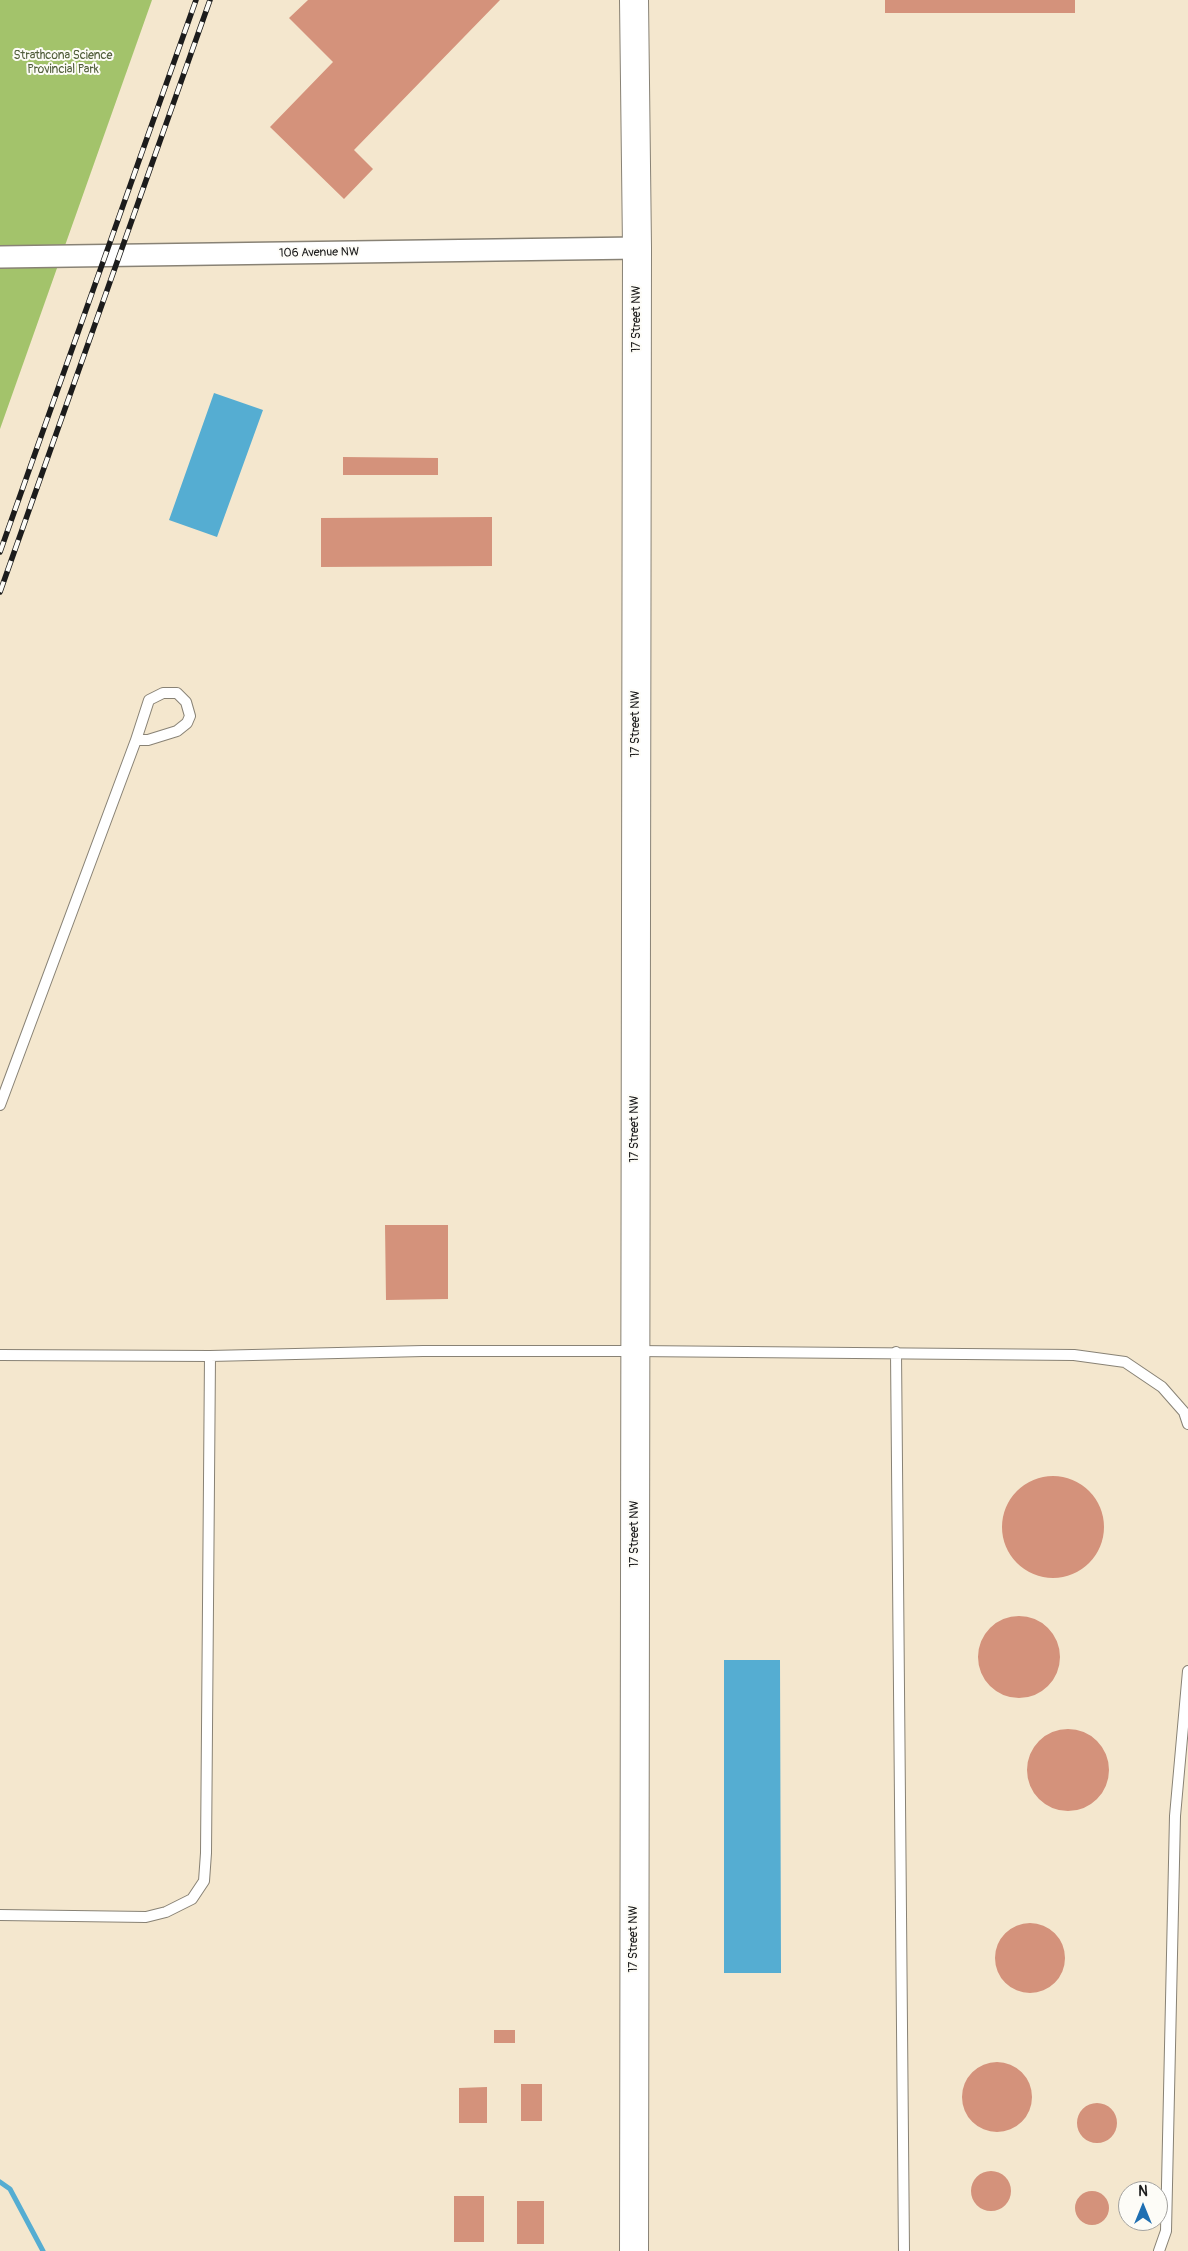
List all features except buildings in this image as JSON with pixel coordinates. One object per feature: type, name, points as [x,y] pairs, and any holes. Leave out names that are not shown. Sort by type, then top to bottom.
[{"type":"main road","name":"17 Street NW","points":[[634,2],[637,248],[634,2251]]},
{"type":"street","name":"106 Avenue NW","points":[[0,257],[637,248]]},
{"type":"lane","points":[[0,1105],[136,740],[149,700],[163,693],[177,693],[186,702],[190,716],[187,723],[177,730],[148,740],[136,740]]},
{"type":"lane","points":[[0,1355],[210,1356],[423,1351],[635,1351],[1074,1355],[1125,1362],[1162,1387],[1184,1412],[1188,1424]]},
{"type":"lane","points":[[896,1352],[904,2251]]},
{"type":"lane","points":[[0,1915],[146,1917],[166,1912],[192,1899],[204,1881],[206,1843],[210,1356]]},
{"type":"lane","points":[[1159,2251],[1166,2231],[1175,1816],[1188,1671]]},
{"type":"green space","name":"Strathcona Science Provincial Park","points":[[0,0],[152,0],[0,429]]},
{"type":"water","points":[[214,393],[263,410],[217,537],[169,520]]},
{"type":"water","points":[[724,1660],[780,1660],[781,1973],[724,1973]]},
{"type":"waterway","points":[[0,2182],[10,2189],[43,2251]]},
{"type":"railway","points":[[0,552],[196,0]]},
{"type":"railway","points":[[0,592],[210,0]]}]
